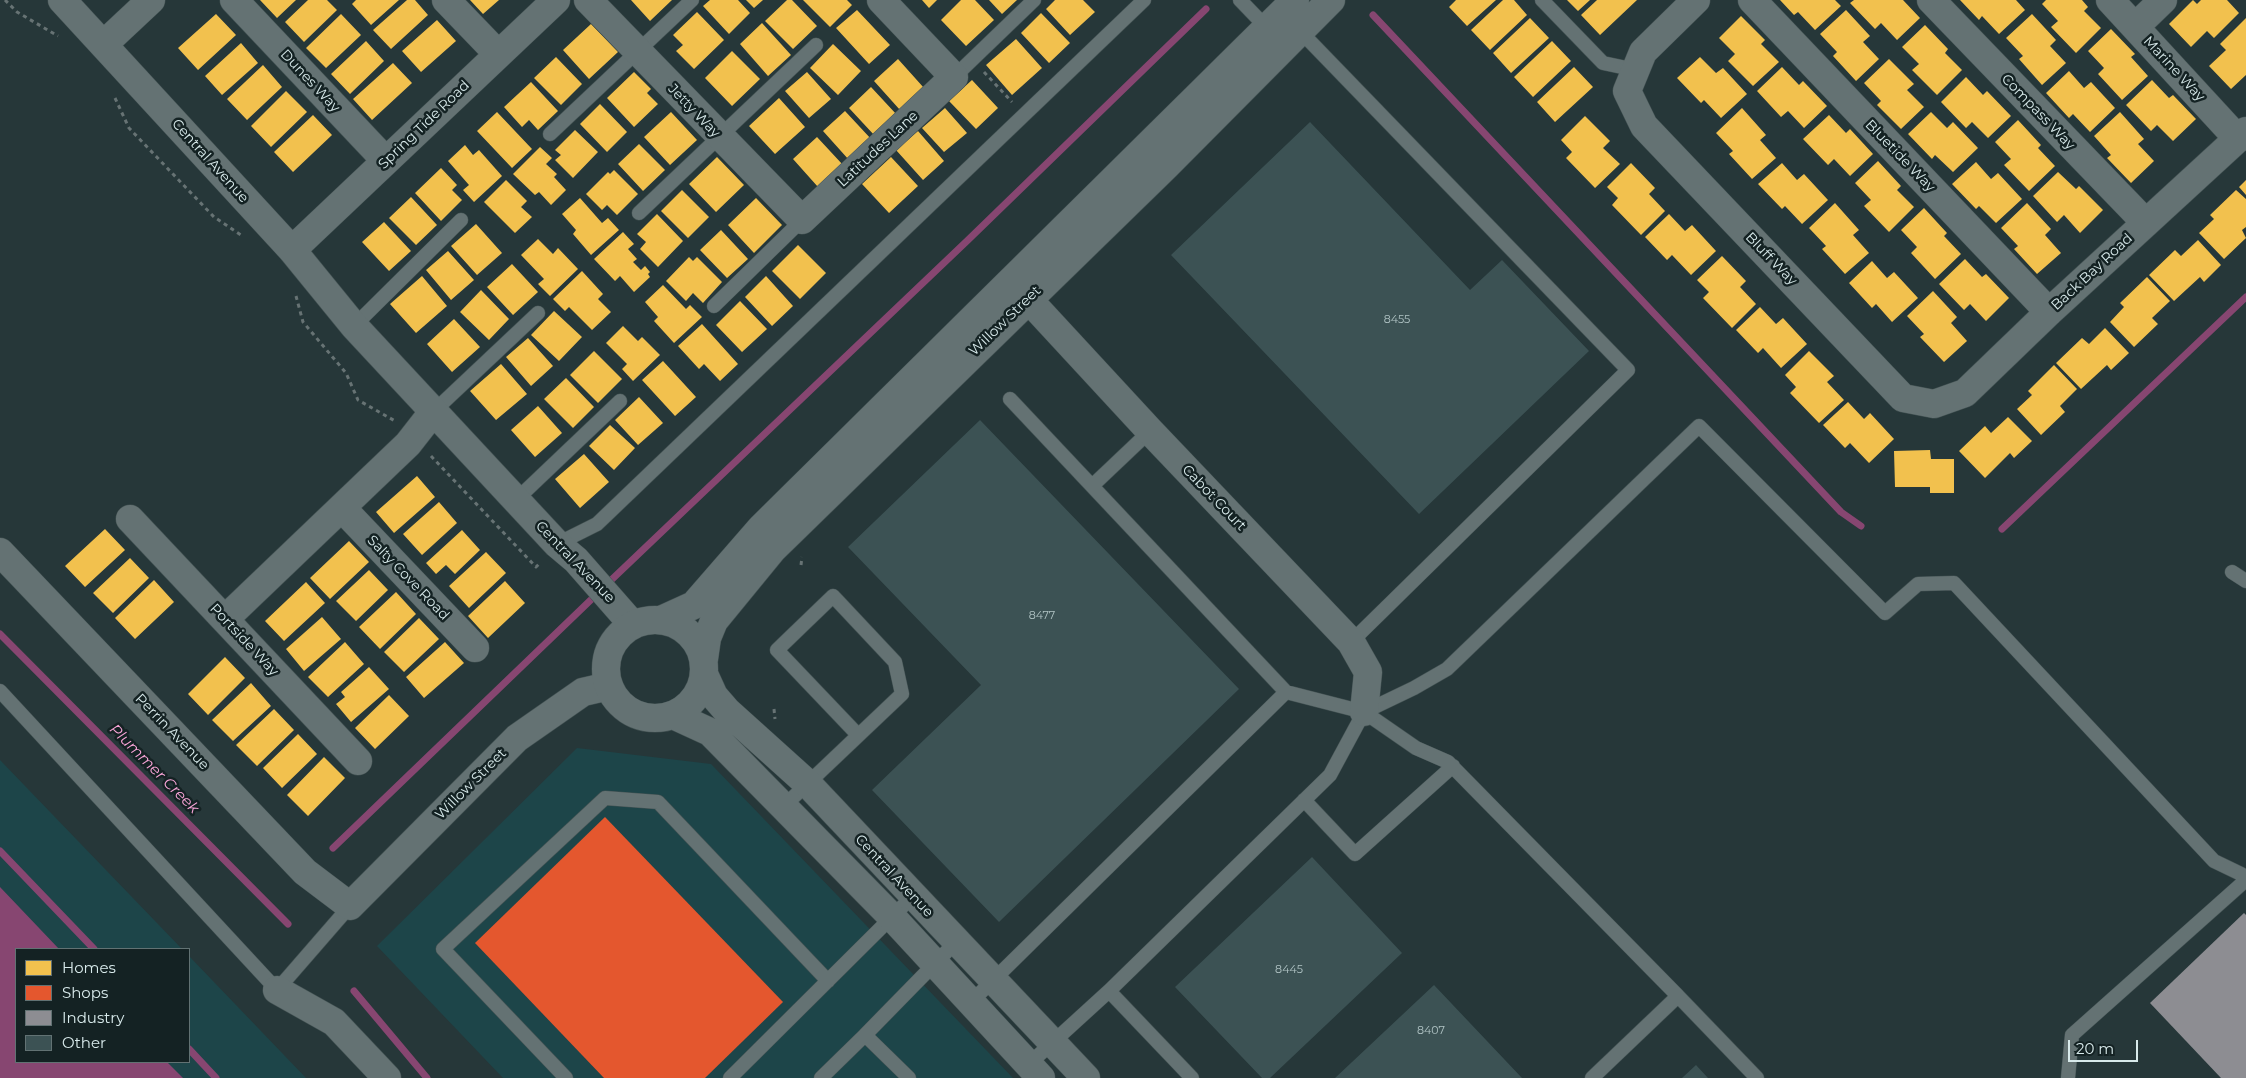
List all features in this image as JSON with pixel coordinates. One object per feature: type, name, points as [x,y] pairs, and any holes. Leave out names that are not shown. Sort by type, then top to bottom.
[{"type":"street","name":"Central Avenue","points":[[62,0],[292,250],[354,326],[516,500],[558,555],[628,617]]},
{"type":"street","points":[[104,44],[150,0]]},
{"type":"street","name":"Dunes Way","points":[[234,0],[386,161]]},
{"type":"street","points":[[446,0],[498,54]]},
{"type":"street","name":"Spring Tide Road","points":[[292,250],[556,0]]},
{"type":"street","name":"Jetty Way","points":[[588,0],[802,220]]},
{"type":"street","points":[[881,0],[954,77]]},
{"type":"street","name":"Willow Street","points":[[661,620],[694,605],[761,528],[1295,0]]},
{"type":"street","name":"Willow Street","points":[[704,666],[707,638],[714,621],[773,550],[1028,299],[1174,159],[1332,0]]},
{"type":"street","points":[[1631,80],[1643,52],[1696,0]]},
{"type":"street","name":"Bluetide Way","points":[[1752,0],[2049,312]]},
{"type":"street","name":"Compass Way","points":[[1931,0],[2146,223]]},
{"type":"street","name":"Marine Way","points":[[2110,0],[2242,135]]},
{"type":"street","points":[[2135,27],[2163,0]]},
{"type":"street","name":"Latitudes Lane","points":[[802,220],[954,77]]},
{"type":"street","name":"Bluff Way","points":[[1631,80],[1644,126],[1904,398],[1934,404]]},
{"type":"street","name":"Back Bay Road","points":[[1934,404],[1966,393],[2049,312],[2242,135]]},
{"type":"street","name":"Cabot Court","points":[[1028,299],[1150,431],[1351,642],[1368,672],[1364,712]]},
{"type":"street","points":[[225,619],[408,444],[433,412]]},
{"type":"street","name":"Salty Cove Road","points":[[342,508],[475,648]]},
{"type":"street","name":"Portside Way","points":[[130,519],[358,761]]},
{"type":"street","name":"Perrin Avenue","points":[[0,552],[306,872],[350,906]]},
{"type":"street","points":[[628,617],[661,620],[675,623],[689,632],[699,645],[704,666],[701,688],[694,699],[684,709],[672,715],[657,718],[642,716],[628,709],[616,699],[606,672],[607,658],[612,644],[621,633],[628,617]]},
{"type":"street","name":"Central Avenue","points":[[704,666],[714,696],[727,711],[808,784],[992,981],[1086,1078]]},
{"type":"street","name":"Willow Street","points":[[350,906],[516,738],[583,692],[610,686]]},
{"type":"street","points":[[672,715],[710,732],[892,917],[1035,1071]]},
{"type":"street","points":[[277,990],[334,1022],[387,1078]]},
{"type":"lane","points":[[550,134],[692,0]]},
{"type":"lane","points":[[954,77],[1034,0]]},
{"type":"lane","points":[[558,555],[598,524],[1144,0]]},
{"type":"lane","points":[[1240,0],[1266,28]]},
{"type":"lane","points":[[1542,0],[1603,63],[1631,80]]},
{"type":"lane","points":[[1300,31],[1628,370],[1351,642]]},
{"type":"lane","points":[[639,213],[816,45]]},
{"type":"lane","points":[[354,326],[461,220]]},
{"type":"lane","points":[[714,306],[802,220]]},
{"type":"lane","points":[[433,412],[538,313]]},
{"type":"lane","points":[[1010,399],[1286,692],[1364,712],[1416,748],[1453,766],[1757,1078]]},
{"type":"lane","points":[[516,500],[620,401]]},
{"type":"lane","points":[[1035,1071],[1052,1042],[1109,991],[1330,775],[1364,712],[1414,688],[1447,669],[1699,426],[1884,613],[1918,584],[1954,583],[2214,862],[2241,874],[2246,880],[2072,1035],[2068,1078]]},
{"type":"lane","points":[[1092,486],[1150,431]]},
{"type":"lane","points":[[2232,572],[2246,581]]},
{"type":"lane","points":[[784,806],[902,694],[895,662],[833,596],[777,650],[858,735]]},
{"type":"lane","points":[[0,691],[277,990],[350,906]]},
{"type":"lane","points":[[971,1002],[1286,692]]},
{"type":"lane","points":[[1304,800],[1354,854],[1453,766]]},
{"type":"lane","points":[[566,1078],[443,949],[605,798],[658,802],[828,981]]},
{"type":"lane","points":[[730,1078],[913,896]]},
{"type":"lane","points":[[821,1078],[865,1036],[956,942]]},
{"type":"lane","points":[[1109,991],[1192,1078]]},
{"type":"lane","points":[[1592,1078],[1678,996]]},
{"type":"lane","points":[[865,1036],[909,1078]]},
{"type":"path","points":[[5,0],[17,12],[63,38]]},
{"type":"path","points":[[980,68],[1014,105]]},
{"type":"path","points":[[112,91],[129,128],[214,217],[247,238]]},
{"type":"path","points":[[295,295],[303,322],[346,373],[358,400],[402,424]]},
{"type":"path","points":[[427,451],[536,568],[558,555]]},
{"type":"shaded area","points":[[577,748],[711,764],[1013,1078],[503,1078],[377,946]]},
{"type":"shaded area","points":[[0,760],[181,948],[15,948],[15,1063],[190,1063],[190,957],[306,1078],[0,1078]]},
{"type":"shaded area","points":[[0,887],[58,948],[15,948],[15,1063],[168,1063],[183,1078],[0,1078]]},
{"type":"building: Homes","points":[[260,0],[296,0],[277,18]]},
{"type":"building: Homes","points":[[308,0],[327,0],[337,10],[304,42],[285,22]]},
{"type":"building: Homes","points":[[356,0],[399,0],[371,25],[352,4]]},
{"type":"building: Homes","points":[[407,0],[415,0],[428,15],[391,49],[373,30]]},
{"type":"building: Homes","points":[[470,0],[499,0],[483,14]]},
{"type":"building: Homes","points":[[631,0],[672,0],[650,21]]},
{"type":"building: Homes","points":[[710,0],[738,0],[750,13],[729,34],[703,6]]},
{"type":"building: Homes","points":[[746,0],[763,0],[754,8]]},
{"type":"building: Homes","points":[[787,0],[792,0],[817,26],[793,49],[765,21]]},
{"type":"building: Homes","points":[[803,0],[847,0],[852,5],[830,27]]},
{"type":"building: Homes","points":[[922,0],[937,0],[929,8]]},
{"type":"building: Homes","points":[[961,0],[975,0],[994,20],[966,46],[941,20]]},
{"type":"building: Homes","points":[[989,0],[1017,0],[1002,14]]},
{"type":"building: Homes","points":[[1055,0],[1083,0],[1095,12],[1070,35],[1046,9]]},
{"type":"building: Homes","points":[[1456,0],[1496,0],[1467,26],[1449,7]]},
{"type":"building: Homes","points":[[1503,0],[1514,0],[1527,15],[1490,50],[1471,30]]},
{"type":"building: Homes","points":[[1567,0],[1590,0],[1578,11]]},
{"type":"building: Homes","points":[[1597,0],[1637,0],[1600,35],[1581,15]]},
{"type":"building: Homes","points":[[1780,0],[1835,0],[1841,6],[1815,30],[1798,12],[1794,15]]},
{"type":"building: Homes","points":[[1854,0],[1903,0],[1920,18],[1897,40],[1881,23],[1875,29],[1850,3]]},
{"type":"building: Homes","points":[[1960,0],[2016,0],[2025,10],[1999,34],[1982,16],[1979,20]]},
{"type":"building: Homes","points":[[2046,0],[2082,0],[2088,7],[2084,11],[2101,28],[2076,53],[2051,27],[2058,21],[2042,4]]},
{"type":"building: Homes","points":[[2193,0],[2197,4],[2201,0],[2227,0],[2239,13],[2214,38],[2207,31],[2191,47],[2169,24]]},
{"type":"building: Homes","points":[[857,10],[890,45],[869,64],[836,28]]},
{"type":"building: Homes","points":[[1846,10],[1870,36],[1863,42],[1879,59],[1856,81],[1833,56],[1837,52],[1820,34]]},
{"type":"building: Homes","points":[[697,12],[724,40],[694,69],[676,51],[683,45],[673,35]]},
{"type":"building: Homes","points":[[1041,13],[1070,43],[1049,63],[1021,33]]},
{"type":"building: Homes","points":[[216,14],[236,35],[198,70],[178,48]]},
{"type":"building: Homes","points":[[341,14],[361,35],[326,68],[306,48]]},
{"type":"building: Homes","points":[[2032,14],[2056,40],[2050,46],[2066,63],[2042,85],[2019,59],[2023,56],[2006,38]]},
{"type":"building: Homes","points":[[1741,16],[1765,40],[1761,44],[1779,62],[1753,86],[1728,61],[1735,54],[1719,38]]},
{"type":"building: Homes","points":[[1530,18],[1549,38],[1511,73],[1493,53]]},
{"type":"building: Homes","points":[[2246,18],[2246,75],[2231,89],[2209,66],[2226,50],[2220,44]]},
{"type":"building: Homes","points":[[437,20],[456,41],[421,72],[402,51]]},
{"type":"building: Homes","points":[[762,23],[791,55],[768,76],[740,44]]},
{"type":"building: Homes","points":[[591,24],[618,52],[589,79],[563,50]]},
{"type":"building: Homes","points":[[1925,25],[1948,49],[1945,53],[1962,70],[1937,95],[1912,70],[1919,64],[1902,47]]},
{"type":"building: Homes","points":[[2111,29],[2135,54],[2131,57],[2148,76],[2122,100],[2098,74],[2104,68],[2088,51]]},
{"type":"building: Homes","points":[[1016,39],[1042,68],[1012,95],[986,65]]},
{"type":"building: Homes","points":[[366,41],[384,61],[350,94],[331,74]]},
{"type":"building: Homes","points":[[1552,41],[1571,61],[1533,97],[1514,77]]},
{"type":"building: Homes","points":[[241,43],[258,63],[222,95],[205,76]]},
{"type":"building: Homes","points":[[833,44],[861,71],[838,95],[810,68]]},
{"type":"building: Homes","points":[[732,51],[760,79],[732,106],[705,78]]},
{"type":"building: Homes","points":[[556,57],[582,84],[561,105],[534,78]]},
{"type":"building: Homes","points":[[1700,57],[1716,73],[1723,68],[1747,94],[1721,118],[1704,100],[1701,103],[1677,78]]},
{"type":"building: Homes","points":[[898,59],[924,88],[900,110],[874,81]]},
{"type":"building: Homes","points":[[1889,59],[1914,84],[1907,90],[1924,107],[1901,129],[1877,105],[1881,101],[1864,83]]},
{"type":"building: Homes","points":[[393,63],[412,83],[372,120],[353,99]]},
{"type":"building: Homes","points":[[263,65],[282,87],[247,120],[227,99]]},
{"type":"building: Homes","points":[[1574,67],[1593,87],[1555,122],[1537,102]]},
{"type":"building: Homes","points":[[1782,67],[1799,85],[1803,81],[1827,106],[1804,128],[1788,111],[1781,117],[1757,91]]},
{"type":"building: Homes","points":[[2069,71],[2084,88],[2091,82],[2115,108],[2090,132],[2073,114],[2069,118],[2046,93]]},
{"type":"building: Homes","points":[[634,72],[651,89],[647,93],[658,104],[634,127],[607,98]]},
{"type":"building: Homes","points":[[807,72],[831,99],[809,118],[785,91]]},
{"type":"building: Homes","points":[[1966,77],[1983,95],[1987,91],[2011,116],[1988,138],[1972,122],[1966,128],[1941,102]]},
{"type":"building: Homes","points":[[972,80],[998,108],[976,129],[949,101]]},
{"type":"building: Homes","points":[[2152,80],[2169,98],[2173,95],[2196,119],[2173,141],[2157,125],[2151,131],[2126,105]]},
{"type":"building: Homes","points":[[531,82],[558,111],[538,130],[529,120],[522,127],[504,107]]},
{"type":"building: Homes","points":[[871,87],[897,115],[875,136],[849,108]]},
{"type":"building: Homes","points":[[286,91],[307,112],[271,147],[251,126]]},
{"type":"building: Homes","points":[[779,98],[805,127],[775,154],[749,126]]},
{"type":"building: Homes","points":[[600,104],[627,132],[607,152],[580,124]]},
{"type":"building: Homes","points":[[945,108],[967,133],[944,152],[922,128]]},
{"type":"building: Homes","points":[[1742,108],[1766,135],[1760,140],[1776,158],[1752,179],[1729,154],[1733,151],[1716,133]]},
{"type":"building: Homes","points":[[845,111],[872,140],[849,160],[823,131]]},
{"type":"building: Homes","points":[[497,112],[532,149],[512,168],[477,131]]},
{"type":"building: Homes","points":[[671,112],[697,140],[670,165],[644,137]]},
{"type":"building: Homes","points":[[1931,112],[1947,128],[1953,122],[1978,148],[1953,172],[1935,155],[1932,159],[1908,134]]},
{"type":"building: Homes","points":[[2120,112],[2144,139],[2138,144],[2154,161],[2131,183],[2107,158],[2111,155],[2094,136]]},
{"type":"building: Homes","points":[[313,115],[332,135],[293,172],[274,152]]},
{"type":"building: Homes","points":[[1829,115],[1846,133],[1850,129],[1873,154],[1850,176],[1834,159],[1828,165],[1803,139]]},
{"type":"building: Homes","points":[[1585,116],[1610,141],[1603,148],[1620,164],[1595,188],[1566,158],[1572,152],[1561,140]]},
{"type":"building: Homes","points":[[2018,120],[2041,145],[2038,148],[2055,166],[2029,191],[2004,165],[2011,159],[1995,142]]},
{"type":"building: Homes","points":[[575,130],[598,152],[573,178],[555,160],[561,155],[555,150]]},
{"type":"building: Homes","points":[[918,131],[944,161],[923,180],[896,150]]},
{"type":"building: Homes","points":[[817,137],[843,165],[818,187],[793,159]]},
{"type":"building: Homes","points":[[639,144],[665,170],[643,191],[618,164]]},
{"type":"building: Homes","points":[[465,145],[473,155],[479,150],[502,176],[474,202],[463,190],[469,185],[448,161]]},
{"type":"building: Homes","points":[[540,147],[552,158],[546,164],[557,174],[554,177],[566,190],[551,205],[539,192],[535,195],[513,174]]},
{"type":"building: Homes","points":[[717,157],[744,185],[716,212],[689,184]]},
{"type":"building: Homes","points":[[891,157],[918,186],[889,213],[862,184]]},
{"type":"building: Homes","points":[[1878,161],[1901,186],[1897,190],[1914,207],[1889,232],[1864,206],[1871,200],[1855,183]]},
{"type":"building: Homes","points":[[1976,162],[1991,179],[1998,173],[2022,199],[1996,223],[1979,206],[1976,209],[1952,184]]},
{"type":"building: Homes","points":[[1631,163],[1655,188],[1649,194],[1665,211],[1641,235],[1612,205],[1618,198],[1607,187]]},
{"type":"building: Homes","points":[[1782,163],[1797,180],[1804,174],[1828,200],[1802,224],[1785,206],[1782,209],[1758,184]]},
{"type":"building: Homes","points":[[441,168],[457,185],[452,190],[462,200],[441,221],[415,193]]},
{"type":"building: Homes","points":[[614,170],[638,194],[617,215],[607,205],[602,210],[586,194],[608,172],[610,174]]},
{"type":"building: Homes","points":[[2058,172],[2076,189],[2079,186],[2103,210],[2080,233],[2064,215],[2057,222],[2033,196]]},
{"type":"building: Homes","points":[[506,180],[527,201],[521,207],[532,217],[515,233],[484,202]]},
{"type":"building: Homes","points":[[2246,180],[2246,195],[2239,187]]},
{"type":"building: Homes","points":[[682,190],[709,217],[688,238],[661,211]]},
{"type":"building: Homes","points":[[2236,190],[2246,199],[2246,227],[2242,230],[2246,238],[2224,259],[2199,233],[2214,219],[2210,215]]},
{"type":"building: Homes","points":[[411,197],[437,225],[416,245],[389,218]]},
{"type":"building: Homes","points":[[580,198],[602,223],[608,218],[619,230],[591,255],[573,234],[576,230],[562,214]]},
{"type":"building: Homes","points":[[756,198],[782,225],[754,253],[728,225]]},
{"type":"building: Homes","points":[[1835,203],[1859,230],[1853,235],[1869,253],[1845,274],[1822,249],[1826,246],[1809,228]]},
{"type":"building: Homes","points":[[2027,203],[2051,229],[2045,235],[2061,253],[2037,274],[2014,249],[2018,246],[2001,228]]},
{"type":"building: Homes","points":[[1924,208],[1947,233],[1944,236],[1961,254],[1935,279],[1911,253],[1917,247],[1901,230]]},
{"type":"building: Homes","points":[[657,214],[683,241],[658,267],[640,249],[646,242],[637,234]]},
{"type":"building: Homes","points":[[1669,214],[1685,231],[1692,225],[1716,251],[1691,275],[1672,255],[1667,260],[1645,237]]},
{"type":"building: Homes","points":[[384,222],[411,251],[389,271],[362,242]]},
{"type":"building: Homes","points":[[476,224],[502,253],[477,275],[451,246]]},
{"type":"building: Homes","points":[[721,230],[748,259],[727,278],[700,250]]},
{"type":"building: Homes","points":[[623,232],[634,244],[628,249],[637,259],[633,262],[641,270],[645,266],[650,272],[648,274],[650,277],[634,292],[620,276],[615,281],[594,259]]},
{"type":"building: Homes","points":[[538,239],[553,254],[558,248],[578,269],[550,296],[538,284],[544,279],[521,255]]},
{"type":"building: Homes","points":[[2198,240],[2221,265],[2204,282],[2200,277],[2174,301],[2149,275],[2175,250],[2181,256]]},
{"type":"building: Homes","points":[[798,245],[826,273],[800,299],[772,271]]},
{"type":"building: Homes","points":[[448,251],[474,280],[451,300],[426,270]]},
{"type":"building: Homes","points":[[1722,256],[1746,281],[1740,287],[1756,304],[1732,328],[1703,298],[1709,292],[1697,280]]},
{"type":"building: Homes","points":[[689,257],[693,261],[697,257],[722,282],[703,303],[693,293],[686,301],[666,281]]},
{"type":"building: Homes","points":[[1965,259],[1982,277],[1986,274],[2009,298],[1986,321],[1970,304],[1964,310],[1939,284]]},
{"type":"building: Homes","points":[[1872,261],[1887,278],[1894,272],[1918,298],[1892,322],[1876,304],[1872,308],[1849,283]]},
{"type":"building: Homes","points":[[512,264],[538,292],[513,315],[487,287]]},
{"type":"building: Homes","points":[[582,271],[603,294],[598,299],[611,312],[592,330],[569,307],[565,311],[553,299]]},
{"type":"building: Homes","points":[[422,276],[447,306],[416,333],[390,304]]},
{"type":"building: Homes","points":[[766,276],[793,306],[772,326],[745,297]]},
{"type":"building: Homes","points":[[2147,277],[2170,301],[2152,318],[2158,324],[2134,347],[2110,322],[2124,307],[2120,303]]},
{"type":"building: Homes","points":[[663,285],[686,309],[690,305],[702,317],[674,343],[654,321],[658,317],[645,302]]},
{"type":"building: Homes","points":[[481,290],[509,319],[489,340],[460,312]]},
{"type":"building: Homes","points":[[1933,291],[1957,317],[1951,323],[1967,341],[1944,362],[1920,337],[1924,334],[1907,316]]},
{"type":"building: Homes","points":[[740,301],[767,329],[742,352],[716,325]]},
{"type":"building: Homes","points":[[1760,307],[1776,324],[1783,318],[1807,344],[1781,368],[1763,348],[1758,353],[1736,330]]},
{"type":"building: Homes","points":[[554,311],[582,337],[559,361],[531,335]]},
{"type":"building: Homes","points":[[454,319],[480,347],[452,372],[427,344]]},
{"type":"building: Homes","points":[[702,324],[738,364],[720,381],[704,364],[699,369],[678,346]]},
{"type":"building: Homes","points":[[623,326],[638,341],[642,337],[660,355],[633,381],[622,369],[627,364],[606,343]]},
{"type":"building: Homes","points":[[2105,328],[2129,353],[2111,370],[2107,365],[2081,389],[2056,363],[2082,338],[2089,344]]},
{"type":"building: Homes","points":[[528,338],[553,366],[531,386],[506,357]]},
{"type":"building: Homes","points":[[594,351],[622,379],[598,403],[570,375]]},
{"type":"building: Homes","points":[[1809,351],[1834,376],[1827,382],[1844,400],[1819,423],[1790,393],[1796,387],[1785,375]]},
{"type":"building: Homes","points":[[663,361],[696,397],[675,416],[642,380]]},
{"type":"building: Homes","points":[[501,364],[527,394],[496,420],[470,391]]},
{"type":"building: Homes","points":[[2054,365],[2077,389],[2060,406],[2065,412],[2041,435],[2017,409],[2032,395],[2028,391]]},
{"type":"building: Homes","points":[[566,378],[594,407],[573,428],[544,399]]},
{"type":"building: Homes","points":[[639,397],[663,423],[638,445],[615,420]]},
{"type":"building: Homes","points":[[1848,402],[1864,419],[1870,413],[1894,439],[1869,463],[1850,443],[1845,448],[1823,425]]},
{"type":"building: Homes","points":[[538,406],[562,433],[535,457],[511,430]]},
{"type":"building: Homes","points":[[2008,417],[2032,441],[2014,458],[2010,453],[1985,478],[1959,451],[1985,426],[1991,433]]},
{"type":"building: Homes","points":[[610,425],[635,448],[614,470],[589,446]]},
{"type":"building: Homes","points":[[1930,450],[1931,459],[1954,459],[1954,493],[1930,493],[1930,487],[1895,487],[1894,451]]},
{"type":"building: Homes","points":[[584,454],[609,482],[580,508],[555,479]]},
{"type":"building: Homes","points":[[417,476],[435,497],[394,533],[376,512]]},
{"type":"building: Homes","points":[[439,502],[457,523],[422,555],[403,534]]},
{"type":"building: Homes","points":[[105,529],[125,550],[85,587],[65,566]]},
{"type":"building: Homes","points":[[462,530],[480,550],[455,574],[446,565],[436,574],[426,563]]},
{"type":"building: Homes","points":[[349,541],[369,562],[330,599],[310,578]]},
{"type":"building: Homes","points":[[486,552],[506,573],[469,608],[449,586]]},
{"type":"building: Homes","points":[[130,558],[149,578],[113,613],[93,593]]},
{"type":"building: Homes","points":[[369,570],[388,590],[356,621],[336,601]]},
{"type":"building: Homes","points":[[154,580],[174,602],[135,639],[115,618]]},
{"type":"building: Homes","points":[[505,581],[525,603],[488,638],[468,616]]},
{"type":"building: Homes","points":[[306,582],[325,603],[284,641],[265,621]]},
{"type":"building: Homes","points":[[396,592],[416,614],[380,649],[359,627]]},
{"type":"building: Homes","points":[[322,617],[341,639],[304,671],[286,649]]},
{"type":"building: Homes","points":[[419,618],[439,639],[404,672],[384,652]]},
{"type":"building: Homes","points":[[345,642],[364,664],[328,697],[308,677]]},
{"type":"building: Homes","points":[[445,642],[464,663],[424,698],[406,677]]},
{"type":"building: Homes","points":[[225,657],[245,678],[208,715],[188,694]]},
{"type":"building: Homes","points":[[369,667],[389,689],[351,722],[336,704],[345,697],[341,692]]},
{"type":"building: Homes","points":[[251,683],[271,706],[233,741],[212,720]]},
{"type":"building: Homes","points":[[389,695],[409,716],[375,749],[355,728]]},
{"type":"building: Homes","points":[[274,709],[294,730],[257,766],[236,745]]},
{"type":"building: Homes","points":[[298,734],[317,754],[282,788],[263,768]]},
{"type":"building: Homes","points":[[324,757],[345,778],[308,816],[287,795]]},
{"type":"building: Shops","points":[[605,817],[783,1002],[705,1078],[604,1078],[475,943]]},
{"type":"building: Industry","points":[[2244,913],[2246,915],[2246,1078],[2221,1078],[2150,1003]]},
{"type":"building: Other","points":[[1310,122],[1470,290],[1502,260],[1589,351],[1419,514],[1171,255]]},
{"type":"building: Other","points":[[980,420],[1239,689],[999,922],[872,790],[981,685],[848,547]]},
{"type":"building: Other","points":[[1312,857],[1402,953],[1270,1078],[1262,1078],[1175,987]]},
{"type":"building: Other","points":[[1434,985],[1522,1078],[1335,1078]]},
{"type":"building: Other","points":[[1696,1065],[1708,1078],[1682,1078]]},
{"type":"waterway","points":[[606,585],[968,240],[1206,9]]},
{"type":"waterway","points":[[1373,15],[1841,512],[1861,526]]},
{"type":"waterway","points":[[2002,529],[2246,297]]},
{"type":"waterway","points":[[333,848],[598,593]]},
{"type":"waterway","name":"Plummer Creek","points":[[0,634],[288,924]]},
{"type":"waterway","points":[[0,851],[93,948]]},
{"type":"waterway","name":"Plummer Creek","points":[[354,991],[427,1078]]},
{"type":"waterway","points":[[190,1050],[216,1078]]}]
